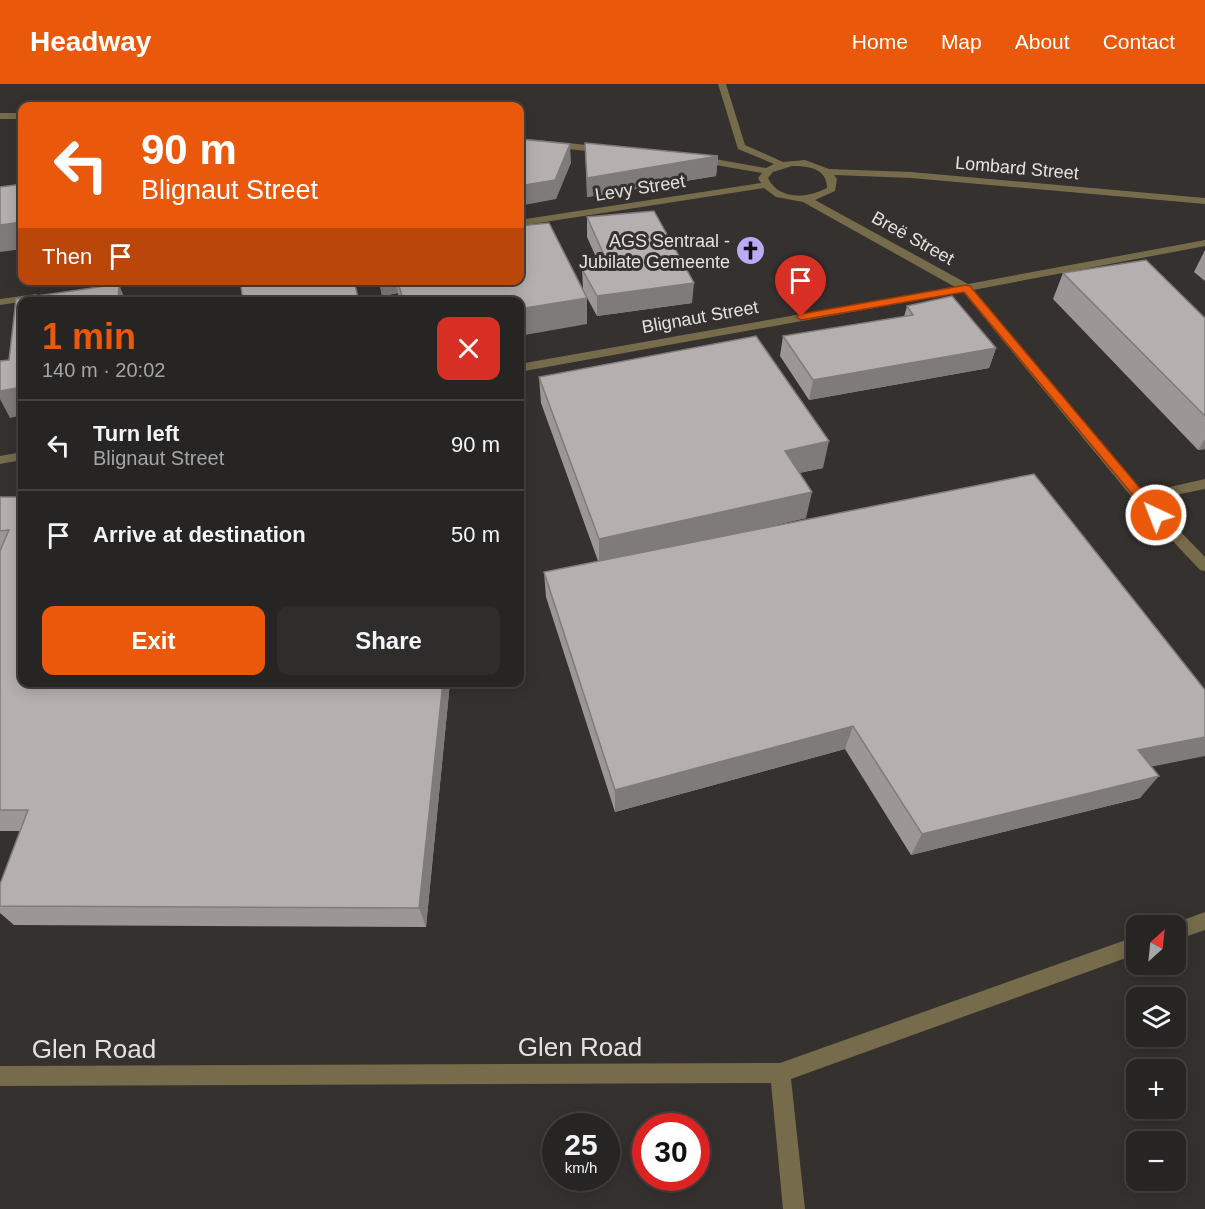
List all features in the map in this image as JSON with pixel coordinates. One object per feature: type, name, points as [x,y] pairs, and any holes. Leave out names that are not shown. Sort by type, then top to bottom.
[{"type":"street","points":[[722,84],[741,147],[781,164]]},
{"type":"street","points":[[0,116],[18,116]]},
{"type":"street","points":[[524,141],[613,150]]},
{"type":"street","points":[[684,157],[766,171],[781,164]]},
{"type":"street","name":"Lombard Street","points":[[781,164],[804,163],[826,172],[912,175],[1205,201]]},
{"type":"street","points":[[766,171],[763,178],[766,185]]},
{"type":"street","points":[[805,199],[817,197],[832,189],[834,183],[826,172]]},
{"type":"street","name":"Breë Street","points":[[766,185],[781,195],[805,199],[966,288],[1140,498],[1205,566]]},
{"type":"street","name":"Levy Street","points":[[524,222],[766,185]]},
{"type":"street","name":"Blignaut Street","points":[[524,367],[1205,243]]},
{"type":"street","points":[[88,289],[112,285]]},
{"type":"street","points":[[37,297],[44,296]]},
{"type":"street","points":[[0,302],[18,300]]},
{"type":"street","points":[[0,460],[18,457]]},
{"type":"street","points":[[1140,498],[1205,484]]},
{"type":"street","points":[[1186,928],[1205,921]]},
{"type":"street","name":"Glen Road","points":[[0,1076],[780,1073],[1126,949]]},
{"type":"street","points":[[780,1073],[794,1209]]},
{"type":"building","points":[[524,139],[570,144],[555,180],[524,185]]},
{"type":"building","points":[[585,143],[718,156],[587,178]]},
{"type":"building","points":[[18,185],[18,223],[0,225],[0,187]]},
{"type":"building","points":[[654,211],[694,283],[597,296],[582,269],[608,264],[587,217]]},
{"type":"building","points":[[549,223],[587,298],[524,308],[524,297],[402,297],[399,285],[524,285],[524,226]]},
{"type":"building","points":[[1146,260],[1205,318],[1205,416],[1063,273]]},
{"type":"building","points":[[112,285],[119,285],[118,297],[30,297]]},
{"type":"building","points":[[241,285],[355,285],[358,297],[242,297]]},
{"type":"building","points":[[952,296],[996,348],[813,380],[783,336],[913,315],[907,306]]},
{"type":"building","points":[[16,299],[18,299],[18,388],[0,391],[0,361],[9,360]]},
{"type":"building","points":[[756,336],[829,441],[785,451],[812,492],[599,539],[539,377]]},
{"type":"building","points":[[1034,474],[1205,690],[1205,737],[1138,750],[1159,776],[922,834],[853,726],[615,790],[544,572]]},
{"type":"building","points":[[0,497],[18,497],[18,687],[442,687],[419,908],[0,906],[0,884],[28,810],[0,810],[0,551],[9,530],[0,531]]},
{"type":"place","name":"AGS Sentraal - Jubilate Gemeente","points":[[751,251]]},
{"type":"route","points":[[801,317],[966,288],[1156,515]]}]
